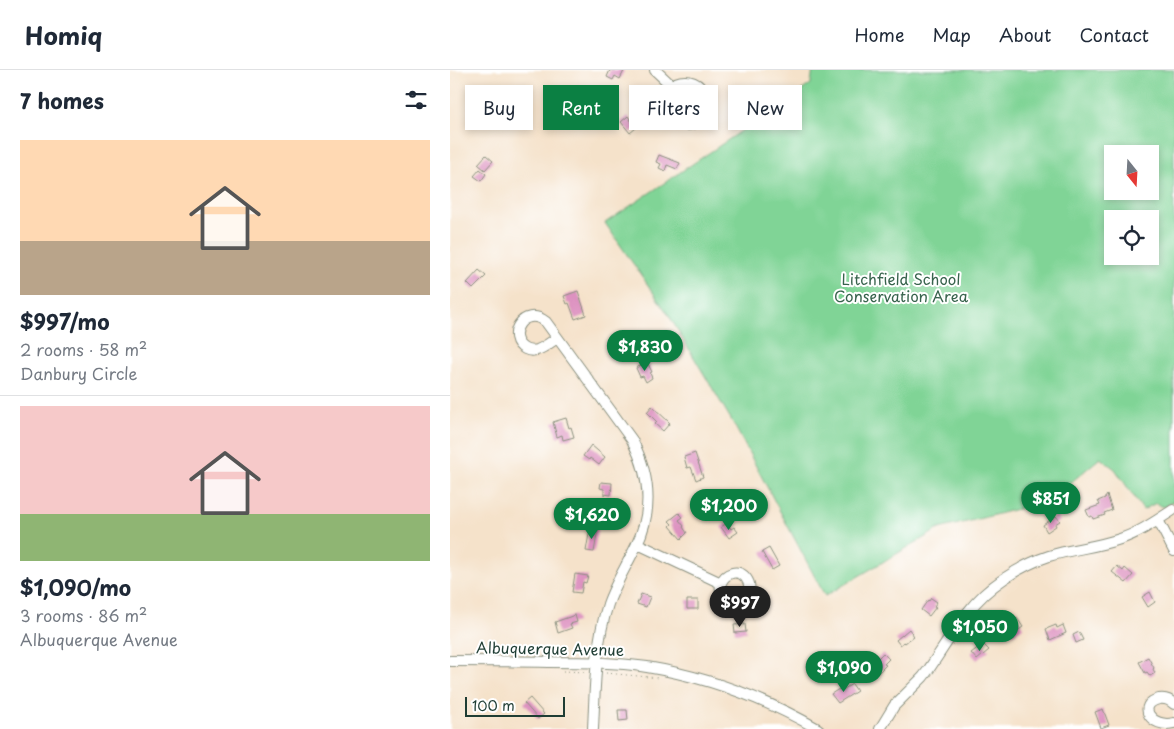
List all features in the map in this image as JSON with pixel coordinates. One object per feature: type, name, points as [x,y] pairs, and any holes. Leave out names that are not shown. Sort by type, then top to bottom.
[{"type":"street","points":[[655,70],[670,85]]},
{"type":"street","points":[[683,81],[689,81],[695,83],[704,92],[706,111],[698,121],[693,124],[682,125],[668,118],[662,104],[664,94],[671,86],[683,81]]},
{"type":"street","points":[[557,338],[632,440],[645,470],[647,486],[648,503],[646,519],[638,544],[608,604],[602,626],[596,667],[593,729]]},
{"type":"street","points":[[880,729],[894,706],[926,673],[968,611],[1000,582],[1042,559],[1120,539],[1142,529],[1173,510]]},
{"type":"street","points":[[1158,520],[1174,551]]},
{"type":"street","points":[[638,544],[720,583]]},
{"type":"street","name":"Albuquerque Avenue","points":[[450,661],[596,667],[647,667],[714,683],[768,704],[818,729]]},
{"type":"street","points":[[1173,700],[1155,701],[1149,708],[1148,717],[1156,728],[1166,728],[1174,724]]},
{"type":"path","points":[[561,671],[596,667],[660,678]]},
{"type":"green space","name":"Litchfield School Conservation Area","points":[[813,70],[1174,70],[1174,501],[1165,507],[1156,503],[1143,510],[1115,469],[1100,458],[1049,501],[939,529],[825,596],[732,421],[668,314],[605,223],[743,130],[802,130],[802,90],[811,84]]},
{"type":"building","points":[[610,70],[624,71],[620,79],[615,76],[613,80],[607,77]]},
{"type":"building","points":[[628,116],[629,130],[634,130],[630,133],[621,122]]},
{"type":"building","points":[[486,155],[493,161],[485,170],[478,164]]},
{"type":"building","points":[[659,155],[680,163],[677,169],[667,165],[665,171],[659,168],[661,164],[656,162]]},
{"type":"building","points":[[480,169],[486,174],[481,181],[474,176]]},
{"type":"building","points":[[479,270],[486,276],[473,289],[467,283]]},
{"type":"building","points":[[578,291],[586,315],[575,319],[564,296]]},
{"type":"building","points":[[647,362],[652,372],[650,373],[652,378],[646,382],[643,376],[640,377],[636,368]]},
{"type":"building","points":[[652,406],[670,423],[663,431],[655,424],[657,422],[647,412]]},
{"type":"building","points":[[566,418],[574,437],[563,440],[562,435],[557,437],[553,422]]},
{"type":"building","points":[[591,445],[605,457],[599,465],[590,458],[589,460],[583,456]]},
{"type":"building","points":[[695,453],[703,477],[696,480],[691,467],[687,468],[684,457]]},
{"type":"building","points":[[601,482],[612,483],[611,495],[604,494],[604,489],[600,488]]},
{"type":"building","points":[[1107,495],[1112,510],[1104,513],[1105,515],[1093,519],[1092,516],[1089,517],[1086,510],[1100,505],[1098,501]]},
{"type":"building","points":[[679,513],[683,517],[679,520],[687,533],[681,539],[670,526],[672,524],[669,521]]},
{"type":"building","points":[[1056,516],[1060,521],[1047,532],[1043,525]]},
{"type":"building","points":[[727,523],[731,529],[734,527],[738,532],[729,538],[721,527]]},
{"type":"building","points":[[590,528],[598,529],[594,552],[586,551]]},
{"type":"building","points":[[769,548],[779,566],[772,570],[762,552]]},
{"type":"building","points":[[1117,566],[1123,571],[1125,568],[1133,575],[1126,583],[1112,572]]},
{"type":"building","points":[[575,574],[588,576],[586,583],[583,582],[581,593],[572,592]]},
{"type":"building","points":[[1150,592],[1155,602],[1148,607],[1142,597]]},
{"type":"building","points":[[641,594],[650,597],[646,607],[637,604]]},
{"type":"building","points":[[931,598],[937,602],[934,606],[936,607],[929,616],[921,610]]},
{"type":"building","points":[[687,600],[698,600],[698,609],[687,609]]},
{"type":"building","points":[[575,615],[577,622],[570,624],[572,628],[558,633],[555,622]]},
{"type":"building","points":[[1017,618],[1023,627],[1013,634],[1007,625]]},
{"type":"building","points":[[745,624],[746,632],[735,633],[734,625]]},
{"type":"building","points":[[1056,625],[1057,628],[1063,625],[1066,633],[1050,640],[1046,629]]},
{"type":"building","points":[[909,629],[914,636],[900,645],[896,640]]},
{"type":"building","points":[[1079,632],[1083,640],[1076,643],[1073,635]]},
{"type":"building","points":[[983,644],[989,650],[977,660],[971,653]]},
{"type":"building","points":[[883,653],[889,659],[878,673],[866,662],[872,656],[876,660]]},
{"type":"building","points":[[1148,657],[1155,673],[1150,676],[1147,672],[1145,673],[1139,662]]},
{"type":"building","points":[[852,684],[857,691],[838,703],[831,694],[839,689],[841,691]]},
{"type":"building","points":[[530,698],[544,714],[538,719],[524,703]]},
{"type":"building","points":[[1103,709],[1109,725],[1101,728],[1095,712]]},
{"type":"building","points":[[618,710],[627,710],[628,720],[619,721]]}]
